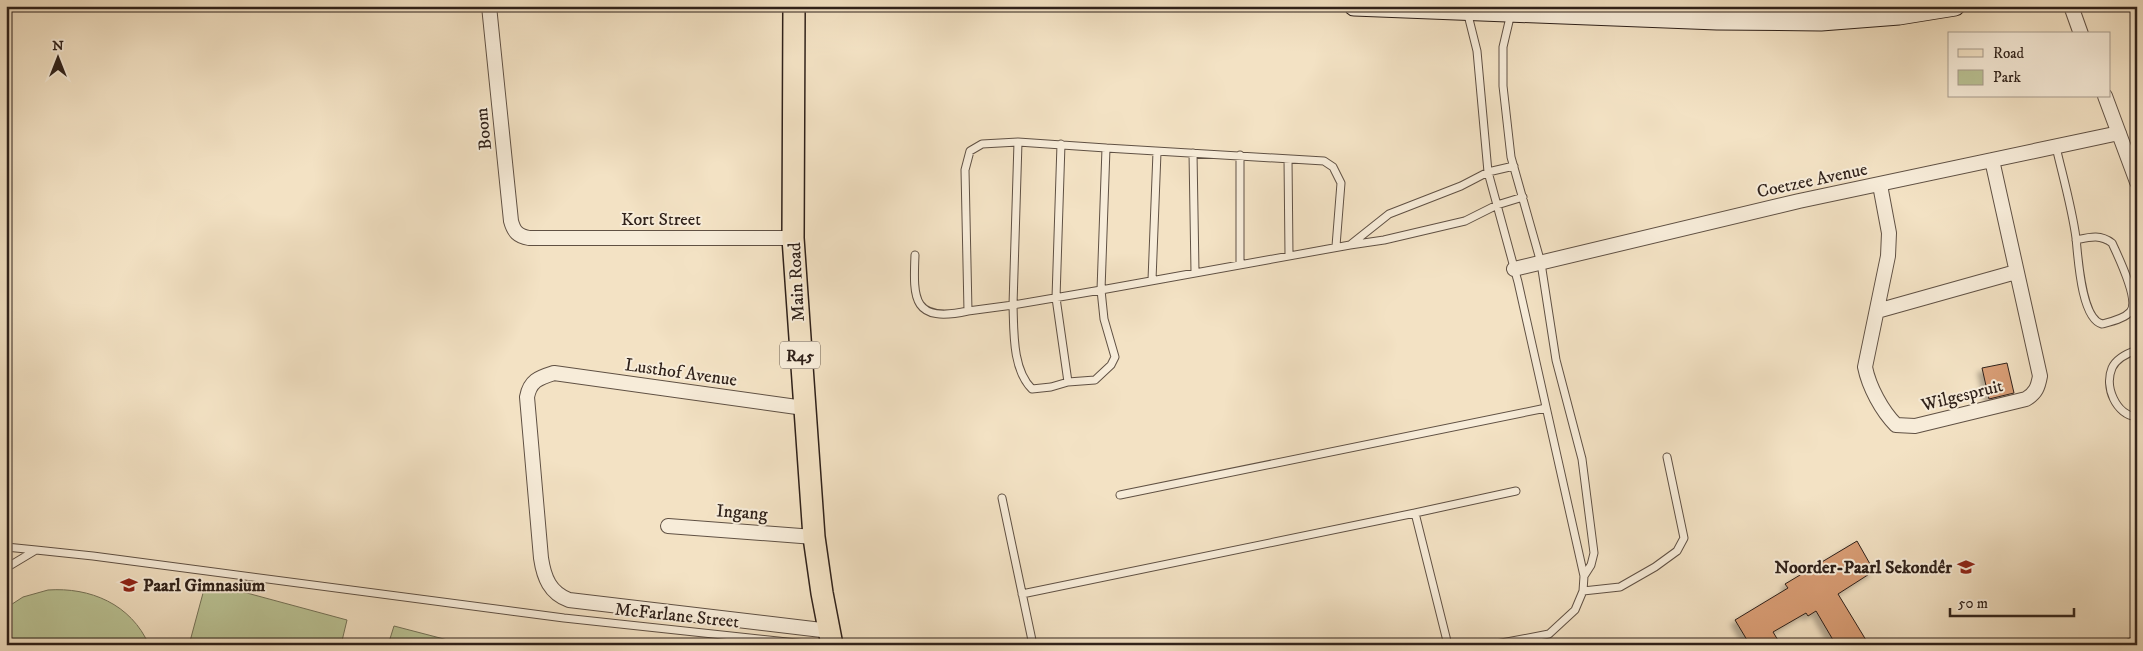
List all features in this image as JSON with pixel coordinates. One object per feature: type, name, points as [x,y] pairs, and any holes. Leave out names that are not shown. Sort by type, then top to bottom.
[{"type":"main road","name":"Main Road","points":[[794,6],[793,238],[814,537],[826,640]]},
{"type":"main road","points":[[1354,6],[1467,10],[1492,9],[1511,12],[1717,20],[1821,21],[1899,15],[1955,6]]},
{"type":"street","name":"Boom","points":[[489,6],[511,221],[516,233],[521,237],[529,238]]},
{"type":"street","points":[[2071,6],[2080,32]]},
{"type":"street","points":[[2106,98],[2137,182]]},
{"type":"street","name":"Coetzee Avenue","points":[[1514,269],[1799,201],[2119,133]]},
{"type":"street","name":"Wilgespruit","points":[[1880,185],[1889,243],[1888,256],[1865,367],[1870,385],[1889,418],[1896,425],[1915,426],[2026,399],[2037,389],[2040,376],[1992,160]]},
{"type":"street","name":"Kort Street","points":[[529,238],[793,238]]},
{"type":"street","points":[[1877,311],[2016,272]]},
{"type":"street","name":"Lusthof Avenue","points":[[804,408],[554,373],[533,381],[527,397],[541,558],[544,573],[553,591],[562,598],[581,603],[826,640]]},
{"type":"street","name":"Ingang","points":[[668,526],[814,537]]},
{"type":"lane","points":[[1467,10],[1477,51],[1488,172],[1514,269],[1584,576],[1583,591],[1575,610],[1549,634],[1491,645]]},
{"type":"lane","points":[[1511,12],[1504,47],[1503,86],[1514,166],[1542,263],[1556,360],[1582,459],[1594,553],[1591,565],[1584,576]]},
{"type":"lane","points":[[1018,142],[1013,305],[1016,347],[1020,369],[1026,384],[1032,389],[1051,387],[1068,382],[1095,380],[1111,364],[1114,356],[1104,319],[1101,290],[1106,148]]},
{"type":"lane","points":[[968,311],[965,170],[970,151],[982,144],[1018,142],[1061,144],[1157,152],[1324,161],[1333,167],[1341,183],[1336,246]]},
{"type":"lane","points":[[1061,144],[1056,298],[1068,382]]},
{"type":"lane","points":[[2056,147],[2076,240],[2079,272],[2093,318],[2102,324],[2127,315],[2132,311],[2134,304],[2132,294],[2112,243],[2105,238],[2096,236],[2076,240]]},
{"type":"lane","points":[[1152,280],[1157,152]]},
{"type":"lane","points":[[1193,153],[1195,272]]},
{"type":"lane","points":[[1240,155],[1240,264]]},
{"type":"lane","points":[[1288,159],[1289,254]]},
{"type":"lane","points":[[1350,245],[1389,214],[1461,186],[1488,172],[1514,166]]},
{"type":"lane","points":[[915,254],[915,296],[921,307],[931,313],[949,315],[1101,290],[1289,254],[1384,240],[1465,221],[1498,205],[1523,197]]},
{"type":"lane","points":[[2137,350],[2120,359],[2113,367],[2109,379],[2112,394],[2118,408],[2128,416],[2137,417]]},
{"type":"lane","points":[[1120,495],[1546,408]]},
{"type":"lane","points":[[1583,591],[1620,587],[1655,567],[1677,551],[1684,538],[1667,457]]},
{"type":"lane","points":[[1022,594],[1516,491]]},
{"type":"lane","points":[[1002,498],[1033,645]]},
{"type":"lane","points":[[1415,512],[1448,645]]},
{"type":"lane","name":"McFarlane Street","points":[[6,547],[93,556],[759,642],[826,640]]},
{"type":"lane","points":[[6,568],[36,550]]},
{"type":"lane","points":[[2124,645],[2137,639]]},
{"type":"green space","points":[[206,582],[347,620],[341,645],[189,645]]},
{"type":"green space","points":[[48,590],[79,592],[94,595],[108,601],[132,619],[149,645],[6,645],[6,608],[23,597]]},
{"type":"green space","points":[[394,626],[467,645],[388,645]]},
{"type":"building","points":[[2007,363],[2014,393],[1989,399],[1982,368]]},
{"type":"building","points":[[1857,541],[1874,571],[1838,594],[1869,645],[1836,645],[1816,611],[1808,616],[1806,613],[1773,632],[1781,645],[1750,645],[1735,620],[1788,588],[1785,584]]},
{"type":"place","name":"Noorder-Paarl Sekondêr","points":[[1966,567]]},
{"type":"place","name":"Paarl Gimnasium","points":[[129,585]]}]
